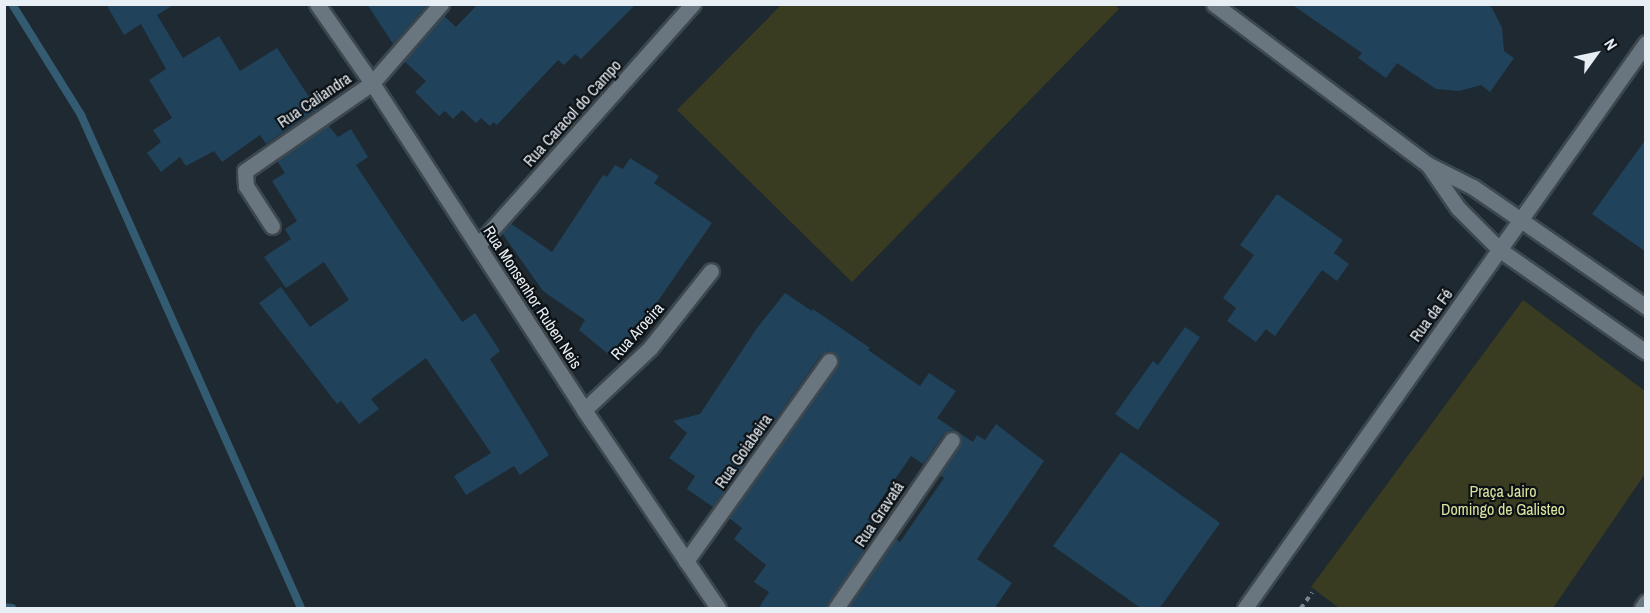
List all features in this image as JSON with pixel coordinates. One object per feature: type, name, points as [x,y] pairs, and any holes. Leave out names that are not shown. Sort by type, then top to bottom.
[{"type":"street","name":"Rua Monsenhor Ruben Neis","points":[[317,4],[372,83],[584,410],[718,609]]},
{"type":"street","name":"Rua Caliandra","points":[[272,226],[246,186],[245,171],[372,83],[441,4]]},
{"type":"street","name":"Rua Caracol do Campo","points":[[478,245],[693,4]]},
{"type":"street","points":[[1214,4],[1427,164],[1473,187],[1646,307]]},
{"type":"street","name":"Rua da Fé","points":[[1245,609],[1646,43]]},
{"type":"street","points":[[1427,164],[1458,208],[1500,250],[1646,352]]},
{"type":"street","name":"Rua Aroeira","points":[[584,410],[650,348],[711,271]]},
{"type":"street","name":"Rua Goiabeira","points":[[686,561],[829,361]]},
{"type":"street","name":"Rua Gravatá","points":[[836,609],[952,440]]},
{"type":"street","points":[[1642,609],[1646,602]]},
{"type":"path","points":[[1300,609],[1312,593]]},
{"type":"green space","points":[[781,5],[1115,5],[1119,9],[852,282],[677,110]]},
{"type":"green space","name":"Praça Jairo Domingo de Galisteo","points":[[1523,300],[1645,391],[1645,474],[1553,608],[1339,608],[1311,587]]},
{"type":"building","points":[[106,4],[175,4],[157,15],[183,58],[219,36],[240,71],[277,48],[317,109],[266,144],[260,135],[222,162],[214,151],[186,166],[180,157],[161,172],[147,153],[161,142],[153,130],[172,118],[149,80],[166,69],[141,24],[124,35]]},
{"type":"building","points":[[367,4],[428,4],[393,44]]},
{"type":"building","points":[[478,4],[636,4],[581,59],[575,54],[564,65],[558,60],[497,125],[493,122],[490,126],[481,118],[476,123],[462,110],[453,119],[445,111],[439,116],[415,92],[426,81],[404,61],[444,16],[456,27]]},
{"type":"building","points":[[1291,4],[1487,4],[1492,8],[1502,28],[1504,51],[1514,58],[1490,92],[1481,85],[1459,91],[1436,89],[1397,63],[1386,78],[1358,58],[1362,53]]},
{"type":"building","points":[[328,125],[338,137],[351,129],[368,157],[356,165],[399,230],[462,322],[475,313],[500,351],[490,359],[549,455],[520,475],[514,466],[466,495],[454,476],[491,453],[426,358],[371,399],[379,409],[359,424],[341,401],[337,404],[259,303],[281,287],[310,327],[349,300],[324,262],[286,288],[264,257],[291,239],[285,229],[297,221],[272,181],[285,173],[277,161]]},
{"type":"building","points":[[1646,139],[1646,252],[1592,214]]},
{"type":"building","points":[[630,158],[659,176],[654,183],[712,223],[635,334],[613,358],[579,330],[585,320],[543,291],[502,233],[510,223],[552,252],[603,175],[607,177],[615,165],[623,169]]},
{"type":"building","points":[[1277,194],[1343,240],[1334,253],[1349,264],[1337,281],[1322,270],[1275,336],[1266,329],[1256,342],[1227,321],[1236,308],[1223,298],[1254,255],[1240,245]]},
{"type":"building","points":[[785,293],[870,348],[868,350],[920,386],[929,373],[956,391],[937,418],[973,442],[977,435],[985,440],[996,424],[1044,461],[977,559],[1012,583],[994,609],[848,609],[896,539],[900,542],[944,478],[940,475],[962,441],[960,435],[952,430],[944,434],[923,464],[911,456],[867,520],[879,528],[826,609],[758,609],[769,592],[754,582],[766,565],[734,539],[742,528],[729,518],[837,367],[838,356],[829,351],[821,355],[713,507],[687,489],[695,476],[669,458],[687,433],[673,421],[700,414],[757,328]]},
{"type":"building","points":[[1185,327],[1200,337],[1138,430],[1115,414],[1153,361],[1158,365]]},
{"type":"building","points":[[1121,452],[1220,523],[1159,609],[1142,609],[1053,546]]},
{"type":"waterway","points":[[12,4],[81,115],[301,608]]},
{"type":"waterway","points":[[4,607],[12,608]]}]
